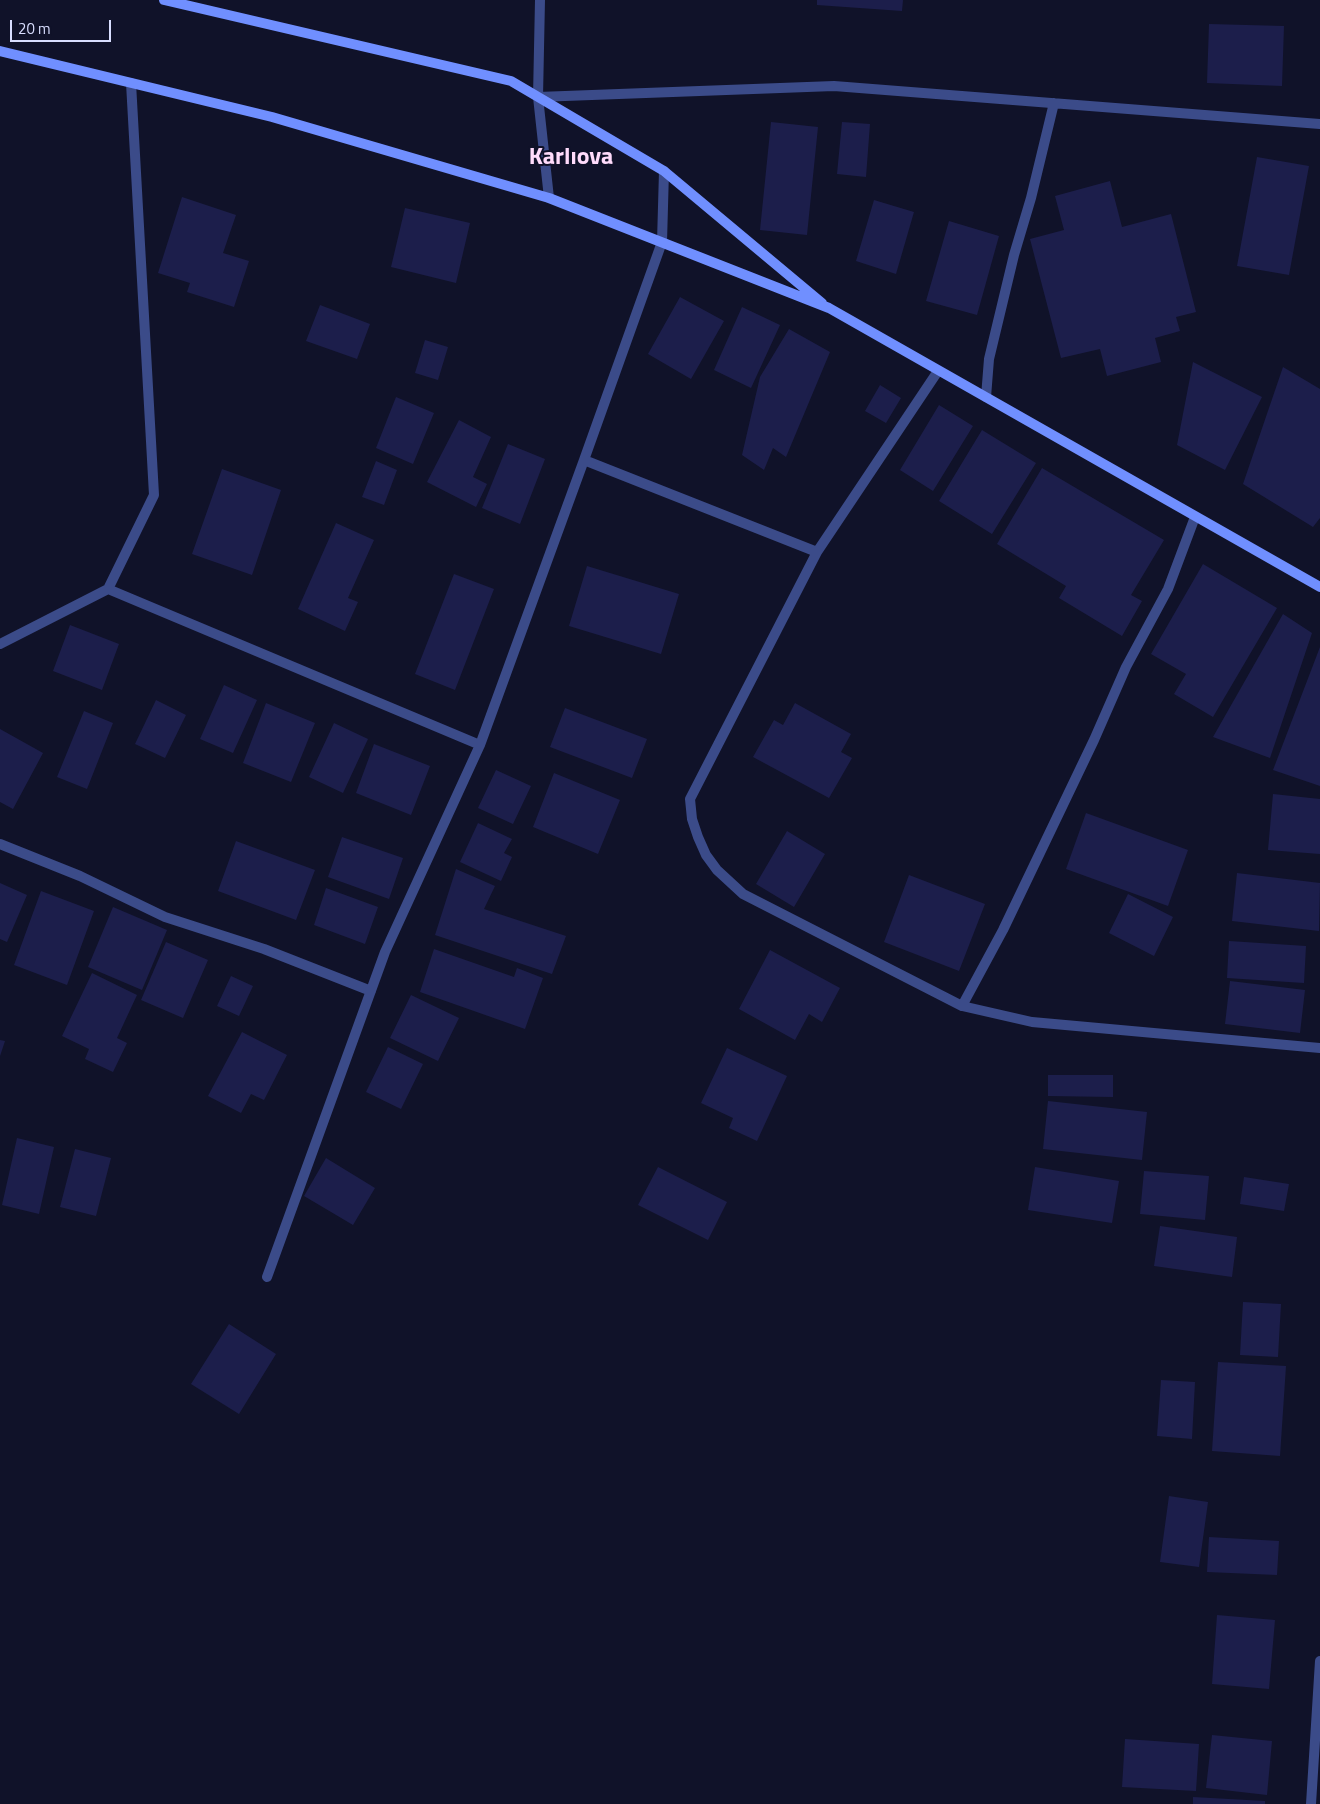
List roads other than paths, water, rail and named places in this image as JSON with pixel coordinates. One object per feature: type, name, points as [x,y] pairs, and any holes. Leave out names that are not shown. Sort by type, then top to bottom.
[{"type":"street","points":[[164,0],[510,81],[664,171],[829,308]]},
{"type":"street","points":[[540,0],[538,97],[549,198]]},
{"type":"street","points":[[0,51],[272,117],[549,198],[829,308],[1320,587]]},
{"type":"street","points":[[0,644],[108,589],[154,495],[131,82]]},
{"type":"street","points":[[538,97],[834,86],[1320,124]]},
{"type":"street","points":[[986,398],[989,359],[1054,103]]},
{"type":"street","points":[[266,1277],[385,952],[480,745],[584,460],[662,242],[664,171]]},
{"type":"street","points":[[938,371],[817,552],[690,800],[692,819],[706,855],[717,870],[743,894],[962,1006],[1032,1022],[1320,1048]]},
{"type":"street","points":[[584,460],[817,552]]},
{"type":"street","points":[[962,1006],[1003,930],[1094,740],[1126,667],[1168,589],[1195,517]]},
{"type":"street","points":[[108,589],[480,745]]},
{"type":"street","points":[[0,844],[80,876],[166,917],[264,949],[372,991]]},
{"type":"street","points":[[1311,1804],[1320,1661]]},
{"type":"district","name":"Karlıova","points":[[571,158]]}]
